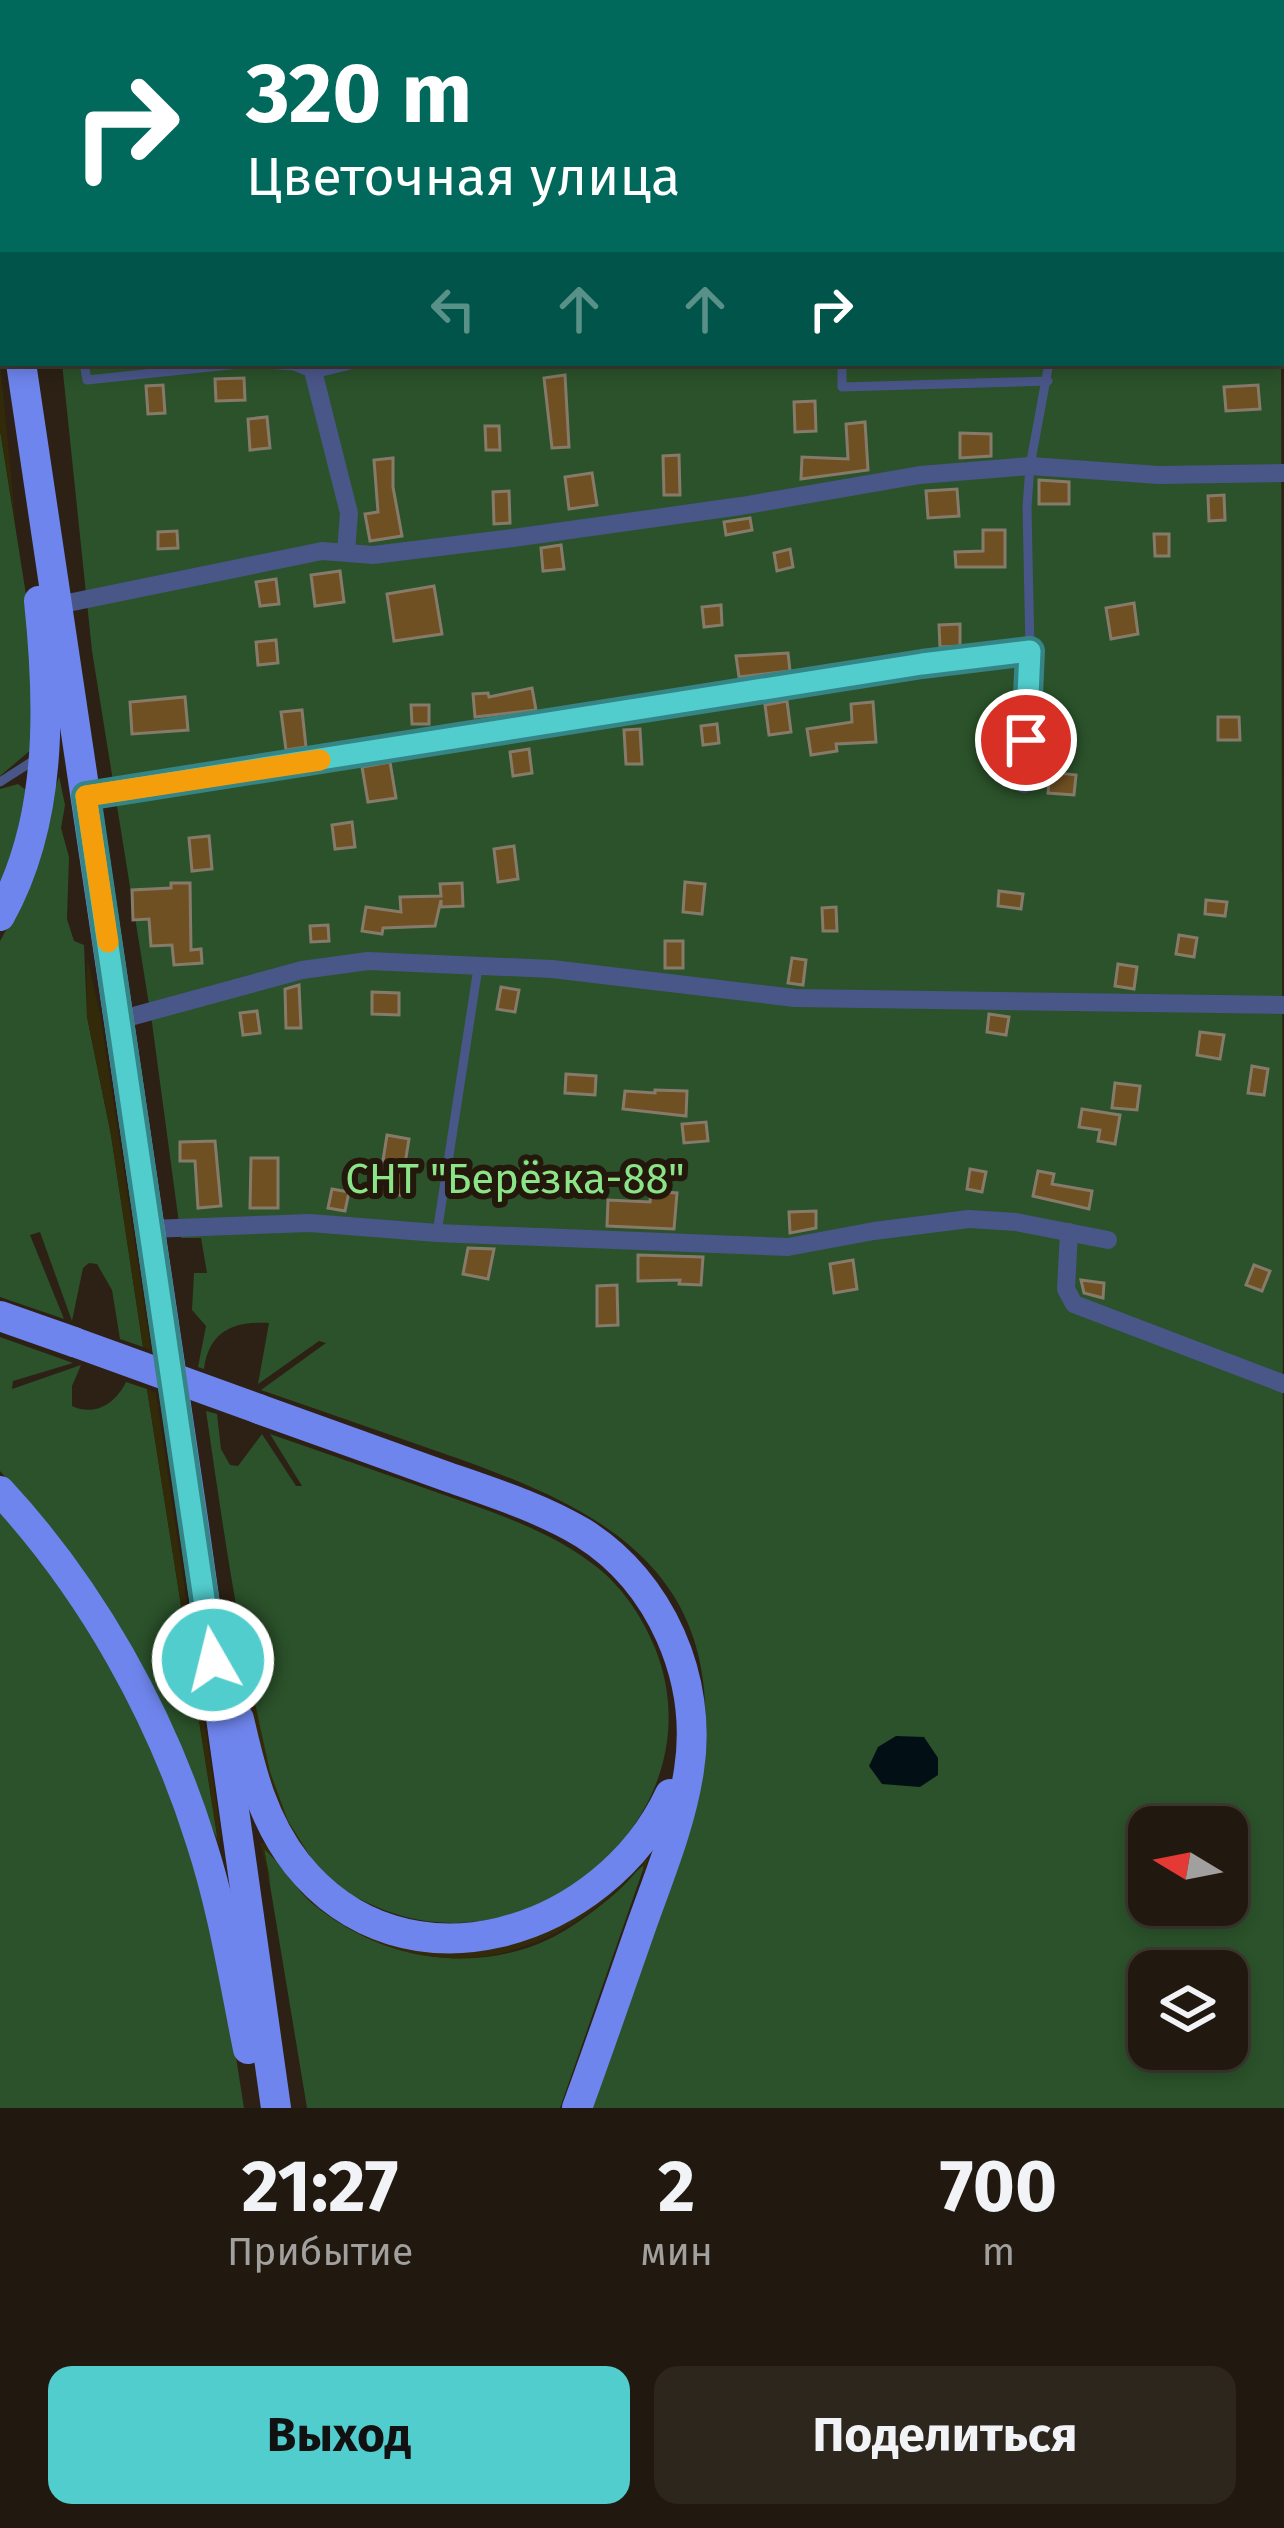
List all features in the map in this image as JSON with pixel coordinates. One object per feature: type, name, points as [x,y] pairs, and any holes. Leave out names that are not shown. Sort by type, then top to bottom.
[{"type":"main road","points":[[0,916],[26,852],[45,753],[39,607],[9,366]]},
{"type":"main road","points":[[21,366],[276,2108]]},
{"type":"main road","points":[[0,1316],[521,1503],[608,1551],[645,1591],[673,1639],[684,1675],[691,1740],[680,1811],[577,2108]]},
{"type":"main road","points":[[0,1491],[89,1606],[137,1688],[183,1789],[219,1907],[261,2108]]},
{"type":"main road","points":[[194,1526],[250,1770],[277,1836],[319,1888],[344,1906],[404,1933],[461,1938],[533,1923],[564,1910],[617,1870],[639,1848],[669,1796],[683,1735],[684,1675]]},
{"type":"street","points":[[312,369],[349,513],[346,552]]},
{"type":"street","points":[[58,604],[322,551],[373,554],[513,538],[920,475],[1030,466],[1159,475],[1284,473]]},
{"type":"street","points":[[86,796],[1030,651],[1024,784]]},
{"type":"street","points":[[119,1020],[332,964],[400,961],[552,969],[795,998],[1284,1005]]},
{"type":"street","points":[[150,1229],[310,1223],[436,1233],[788,1247],[969,1220],[1016,1222],[1108,1240]]},
{"type":"street","points":[[1070,1232],[1066,1289],[1074,1304],[1284,1384]]},
{"type":"lane","points":[[85,366],[87,380],[220,366]]},
{"type":"lane","points":[[842,366],[842,387],[1048,381]]},
{"type":"lane","points":[[1030,651],[1030,466],[1049,366]]},
{"type":"lane","points":[[0,782],[45,753]]},
{"type":"lane","points":[[436,1233],[478,968]]},
{"type":"green space","name":"СНТ \"Берёзка-88\"","points":[[62,366],[1281,366],[1284,2108],[587,2108],[704,1750],[704,1686],[692,1633],[669,1588],[637,1552],[597,1521],[500,1474],[261,1390],[326,1343],[319,1341],[258,1384],[269,1323],[245,1324],[218,1337],[204,1369],[198,1367],[206,1326],[192,1310],[194,1273],[207,1273],[201,1238],[181,1238],[92,651]]},
{"type":"green space","points":[[0,430],[30,620],[32,749],[0,776]]},
{"type":"green space","points":[[59,776],[65,805],[61,828],[69,857],[67,919],[74,941],[84,945],[87,1017],[111,1135],[143,1347],[120,1339],[112,1290],[97,1264],[83,1268],[72,1321],[40,1232],[30,1235],[64,1319],[0,1297],[0,941],[22,902]]},
{"type":"green space","points":[[18,784],[26,790],[13,852],[0,884],[0,789]]},
{"type":"green space","points":[[0,1337],[73,1363],[13,1381],[12,1389],[81,1365],[72,1386],[72,1406],[89,1410],[104,1406],[126,1382],[147,1389],[218,1842],[22,1496],[0,1471]]},
{"type":"green space","points":[[206,1411],[217,1414],[221,1449],[230,1465],[238,1466],[262,1434],[296,1486],[302,1486],[270,1434],[535,1530],[573,1550],[620,1589],[655,1648],[668,1708],[662,1766],[639,1818],[602,1862],[555,1896],[501,1917],[443,1923],[384,1910],[343,1890],[322,1873],[286,1819],[264,1752]]},
{"type":"green space","points":[[0,1511],[94,1639],[166,1783],[214,1938],[244,2108],[0,2108]]},
{"type":"green space","points":[[264,1849],[312,1903],[340,1923],[404,1951],[437,1957],[505,1954],[538,1944],[595,1910],[645,1864],[560,2108],[307,2108]]},
{"type":"sand","points":[[0,366],[16,526],[0,430]]},
{"type":"sand","points":[[87,958],[100,1013],[151,1350],[143,1347],[111,1135],[87,1016]]},
{"type":"sand","points":[[147,1389],[156,1393],[221,1834],[218,1855],[209,1822],[218,1840]]},
{"type":"sand","points":[[230,1588],[270,1772],[288,1821],[320,1872],[297,1841],[265,1773],[247,1701]]},
{"type":"sand","points":[[266,1842],[383,1941],[437,1953],[487,1950],[569,1921],[613,1892],[642,1859],[648,1859],[643,1876],[643,1863],[608,1898],[569,1926],[529,1945],[486,1956],[443,1958],[399,1950],[356,1932],[313,1904],[264,1849],[271,1884],[260,1844]]},
{"type":"shaded area","points":[[896,1736],[924,1737],[938,1758],[938,1775],[920,1787],[882,1784],[869,1766],[878,1747]]},
{"type":"building","points":[[565,375],[569,447],[552,448],[544,378]]},
{"type":"building","points":[[244,378],[245,400],[216,401],[215,379]]},
{"type":"building","points":[[163,385],[165,413],[148,414],[146,386]]},
{"type":"building","points":[[1258,385],[1260,409],[1226,411],[1224,387]]},
{"type":"building","points":[[815,401],[816,431],[795,432],[794,402]]},
{"type":"building","points":[[267,417],[270,448],[250,450],[248,419]]},
{"type":"building","points":[[865,422],[868,470],[801,479],[802,457],[848,459],[846,424]]},
{"type":"building","points":[[485,426],[499,426],[500,450],[486,450]]},
{"type":"building","points":[[960,433],[991,434],[991,456],[960,458]]},
{"type":"building","points":[[679,455],[680,495],[664,495],[663,456]]},
{"type":"building","points":[[393,458],[402,536],[370,541],[365,514],[378,512],[374,460]]},
{"type":"building","points":[[592,473],[597,505],[569,509],[565,477]]},
{"type":"building","points":[[1039,480],[1069,482],[1069,504],[1039,504]]},
{"type":"building","points":[[957,489],[959,516],[928,518],[926,491]]},
{"type":"building","points":[[509,491],[510,523],[494,524],[493,492]]},
{"type":"building","points":[[1224,495],[1225,520],[1209,521],[1208,496]]},
{"type":"building","points":[[750,518],[752,530],[726,535],[724,522]]},
{"type":"building","points":[[983,530],[1005,530],[1005,567],[956,567],[955,552],[983,551]]},
{"type":"building","points":[[177,531],[178,548],[158,549],[158,532]]},
{"type":"building","points":[[1154,534],[1169,534],[1169,556],[1155,556]]},
{"type":"building","points":[[561,545],[564,569],[543,571],[541,548]]},
{"type":"building","points":[[790,549],[793,567],[777,571],[774,553]]},
{"type":"building","points":[[340,571],[344,602],[315,606],[311,575]]},
{"type":"building","points":[[276,579],[279,604],[260,606],[256,582]]},
{"type":"building","points":[[434,586],[442,634],[394,641],[387,594]]},
{"type":"building","points":[[1134,603],[1138,634],[1111,639],[1106,608]]},
{"type":"building","points":[[721,605],[722,625],[704,627],[702,607]]},
{"type":"building","points":[[960,624],[960,646],[940,647],[939,625]]},
{"type":"building","points":[[276,640],[278,663],[258,665],[256,642]]},
{"type":"building","points":[[788,653],[790,671],[739,677],[736,656]]},
{"type":"building","points":[[532,688],[536,710],[475,717],[473,694],[488,693],[489,697]]},
{"type":"building","points":[[185,697],[188,730],[132,734],[130,702]]},
{"type":"building","points":[[787,701],[791,732],[769,735],[765,705]]},
{"type":"building","points":[[873,702],[876,742],[836,744],[837,751],[811,755],[807,729],[852,722],[851,704]]},
{"type":"building","points":[[411,705],[429,705],[429,724],[412,724]]},
{"type":"building","points":[[302,710],[306,747],[286,750],[281,712]]},
{"type":"building","points":[[1218,717],[1239,717],[1240,740],[1218,740]]},
{"type":"building","points":[[1042,722],[1060,723],[1059,744],[1040,742]]},
{"type":"building","points":[[717,724],[719,743],[703,745],[701,726]]},
{"type":"building","points":[[640,729],[642,764],[626,764],[624,730]]},
{"type":"building","points":[[529,749],[532,773],[513,776],[510,752]]},
{"type":"building","points":[[390,762],[396,798],[368,802],[362,767]]},
{"type":"building","points":[[1050,772],[1076,775],[1074,795],[1048,793]]},
{"type":"building","points":[[352,822],[355,847],[335,849],[332,825]]},
{"type":"building","points":[[209,836],[212,869],[192,871],[189,838]]},
{"type":"building","points":[[514,846],[518,879],[498,882],[494,849]]},
{"type":"building","points":[[685,882],[705,884],[702,914],[683,912]]},
{"type":"building","points":[[171,883],[190,883],[191,950],[201,949],[202,963],[174,965],[172,945],[151,946],[149,919],[133,920],[132,890],[171,888]]},
{"type":"building","points":[[462,883],[463,906],[441,907],[441,900],[435,926],[383,928],[382,934],[362,931],[366,907],[401,912],[400,897],[441,896],[440,884]]},
{"type":"building","points":[[999,891],[1023,894],[1021,909],[998,906]]},
{"type":"building","points":[[1206,900],[1227,902],[1225,916],[1205,914]]},
{"type":"building","points":[[836,907],[837,931],[823,931],[822,908]]},
{"type":"building","points":[[328,925],[329,941],[311,942],[310,926]]},
{"type":"building","points":[[1179,935],[1197,938],[1194,957],[1176,954]]},
{"type":"building","points":[[665,941],[683,941],[683,968],[665,968]]},
{"type":"building","points":[[792,958],[806,960],[803,985],[788,983]]},
{"type":"building","points":[[1118,964],[1137,967],[1134,989],[1115,986]]},
{"type":"building","points":[[299,985],[301,1028],[286,1028],[285,989]]},
{"type":"building","points":[[501,987],[519,990],[515,1012],[497,1009]]},
{"type":"building","points":[[372,992],[399,993],[399,1015],[372,1014]]},
{"type":"building","points":[[257,1011],[260,1033],[243,1035],[240,1013]]},
{"type":"building","points":[[989,1014],[1009,1017],[1006,1035],[987,1032]]},
{"type":"building","points":[[1200,1032],[1224,1035],[1220,1059],[1197,1055]]},
{"type":"building","points":[[1252,1066],[1268,1069],[1264,1095],[1248,1093]]},
{"type":"building","points":[[566,1074],[596,1076],[595,1095],[565,1093]]},
{"type":"building","points":[[1115,1083],[1140,1086],[1137,1110],[1112,1108]]},
{"type":"building","points":[[625,1091],[687,1091],[686,1116],[623,1109]]},
{"type":"building","points":[[1082,1109],[1120,1115],[1115,1144],[1098,1141],[1100,1130],[1079,1127]]},
{"type":"building","points":[[706,1122],[708,1141],[684,1143],[682,1124]]},
{"type":"building","points":[[387,1135],[409,1139],[400,1195],[378,1192]]},
{"type":"building","points":[[215,1141],[221,1206],[198,1208],[195,1161],[180,1161],[180,1142]]},
{"type":"building","points":[[251,1158],[278,1158],[278,1208],[250,1208]]},
{"type":"building","points":[[970,1169],[986,1172],[982,1192],[967,1189]]},
{"type":"building","points":[[1038,1171],[1054,1174],[1052,1184],[1092,1191],[1089,1209],[1033,1196]]},
{"type":"building","points":[[332,1189],[349,1192],[345,1211],[328,1208]]},
{"type":"building","points":[[651,1191],[677,1193],[674,1229],[607,1226],[608,1200],[650,1202]]},
{"type":"building","points":[[816,1211],[816,1228],[790,1233],[789,1212]]},
{"type":"building","points":[[468,1248],[494,1249],[488,1279],[463,1274]]},
{"type":"building","points":[[638,1255],[703,1257],[701,1285],[679,1284],[680,1280],[638,1281]]},
{"type":"building","points":[[853,1260],[857,1289],[834,1293],[830,1264]]},
{"type":"building","points":[[1254,1265],[1270,1271],[1262,1291],[1246,1285]]},
{"type":"building","points":[[1081,1280],[1104,1283],[1103,1298],[1084,1293]]},
{"type":"building","points":[[617,1285],[618,1325],[597,1326],[597,1286]]},
{"type":"slow traffic","points":[[108,942],[86,796],[320,760]]},
{"type":"route","points":[[213,1660],[86,796],[1030,651],[1026,740]]}]
